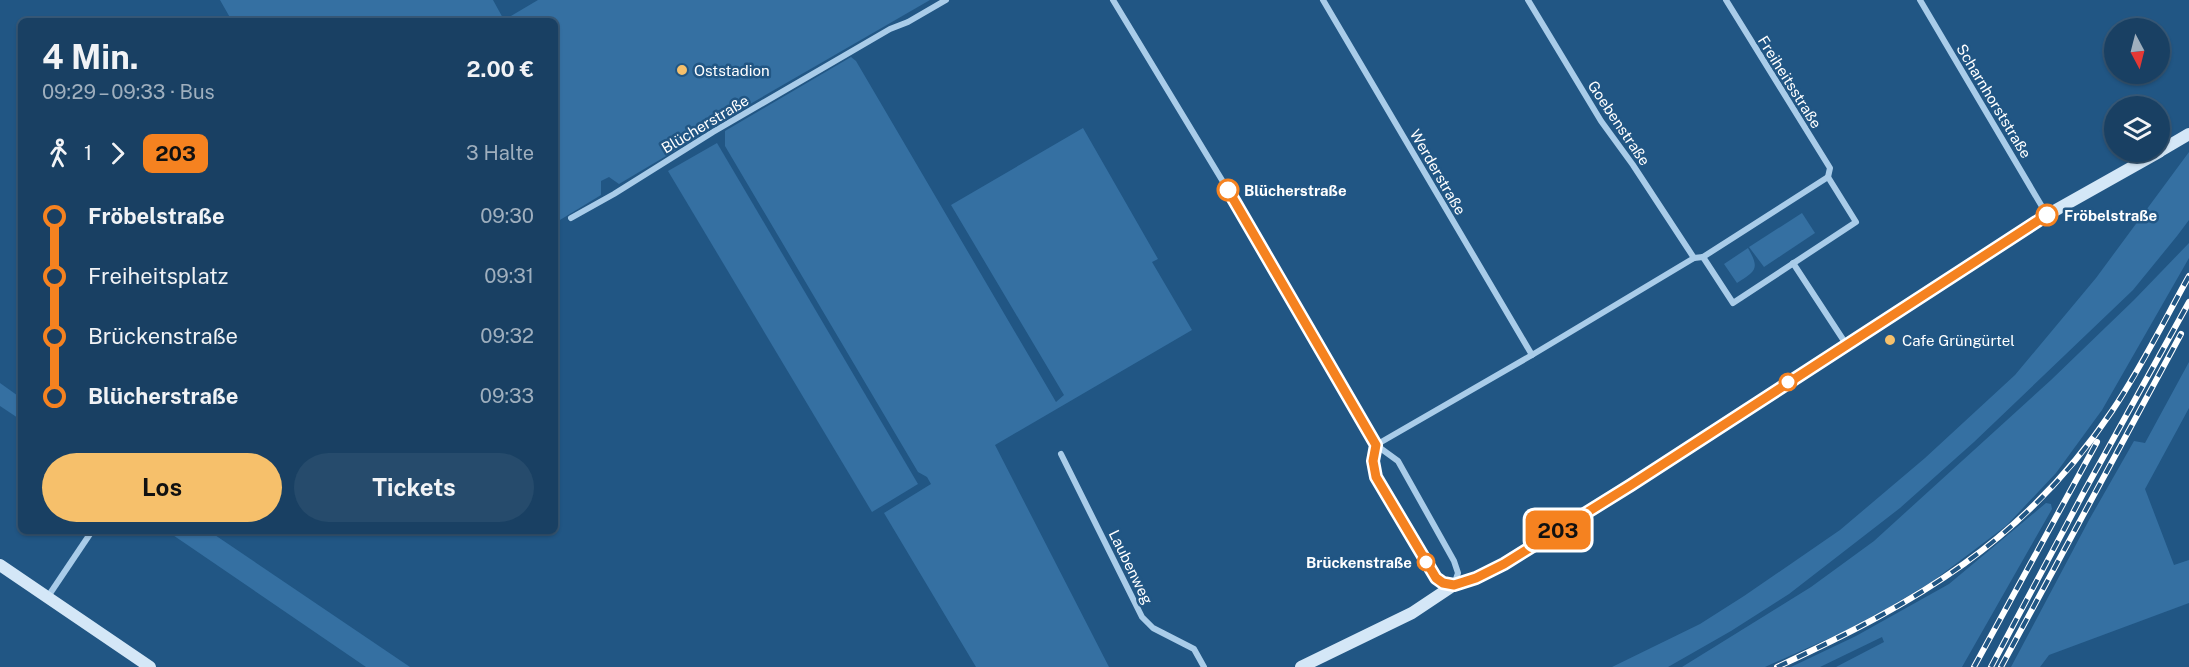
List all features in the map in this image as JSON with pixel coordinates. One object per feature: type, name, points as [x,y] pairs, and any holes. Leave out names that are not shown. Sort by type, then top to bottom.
[{"type":"street","name":"Blücherstraße","points":[[571,218],[743,114],[890,29],[908,22],[946,0]]},
{"type":"street","points":[[1113,0],[1234,200],[1376,445],[1398,462],[1454,561],[1458,573],[1454,585]]},
{"type":"street","name":"Werderstraße","points":[[1323,0],[1532,355]]},
{"type":"street","name":"Goebenstraße","points":[[1527,0],[1601,122],[1633,165],[1694,258]]},
{"type":"street","name":"Freiheitsstraße","points":[[1726,0],[1830,168],[1828,177],[1856,222],[1793,263]]},
{"type":"street","name":"Scharnhorststraße","points":[[1920,0],[2047,215]]},
{"type":"street","points":[[2170,145],[2189,134]]},
{"type":"street","points":[[1301,667],[1412,613],[1454,585],[1491,571],[1533,546],[2047,215],[2140,162]]},
{"type":"street","points":[[1454,585],[1443,583],[1436,578],[1376,477],[1373,461],[1376,445],[1694,258],[1703,257],[1828,177]]},
{"type":"street","points":[[1703,257],[1733,303],[1793,263],[1846,344]]},
{"type":"street","name":"Laubenweg","points":[[1061,454],[1142,617],[1153,628],[1194,650],[1204,667]]},
{"type":"street","points":[[47,598],[91,534]]},
{"type":"street","points":[[0,566],[150,667]]},
{"type":"shaded area","name":"Oststadion","points":[[220,0],[493,0],[503,18],[230,18]]},
{"type":"shaded area","name":"Oststadion","points":[[538,0],[930,0],[724,119],[707,122],[698,137],[619,184],[609,177],[601,181],[601,195],[558,221],[558,18],[507,18]]},
{"type":"shaded area","points":[[851,57],[856,61],[1056,402],[1064,395],[951,205],[1083,128],[1158,259],[1152,262],[1192,330],[995,445],[1109,667],[976,667],[884,513],[931,484],[927,477],[918,472],[725,146],[725,131]]},
{"type":"shaded area","points":[[717,143],[918,484],[872,512],[668,171]]},
{"type":"shaded area","points":[[2189,152],[2189,220],[2133,290],[1974,442],[1900,508],[1789,594],[1731,631],[1668,667],[1612,667],[1700,624],[1744,596],[1840,530],[1925,458],[2015,375],[2096,278]]},
{"type":"shaded area","points":[[1802,213],[1815,233],[1764,267],[1749,247]]},
{"type":"shaded area","points":[[2189,243],[2189,258],[2102,410],[2056,473],[2006,526],[1933,581],[1888,608],[1841,633],[1765,667],[1682,667],[1811,587],[1874,541],[2051,380]]},
{"type":"shaded area","points":[[1748,248],[1754,261],[1754,269],[1737,283],[1724,264]]},
{"type":"shaded area","points":[[2189,362],[2189,408],[2145,489],[2174,565],[2189,560],[2189,603],[2049,655],[2040,667],[2011,667],[2134,441],[2145,443]]},
{"type":"shaded area","points":[[0,383],[18,396],[18,418],[0,406]]},
{"type":"shaded area","points":[[2046,503],[2051,504],[2052,509],[1962,667],[1836,667],[1884,642],[1882,637],[1820,667],[1791,667],[1856,636],[1949,584]]},
{"type":"shaded area","points":[[171,534],[213,534],[410,667],[366,667]]},
{"type":"railway","points":[[1777,667],[1828,643],[1921,592],[1964,564],[2042,497],[2078,457],[2123,395],[2189,276]]},
{"type":"railway","points":[[1991,667],[2189,302]]},
{"type":"railway","points":[[2001,667],[2181,334]]},
{"type":"railway","points":[[1974,667],[2097,442]]},
{"type":"bus line","name":"203","points":[[1228,190],[1376,445],[1373,461],[1376,477],[1436,578],[1443,583],[1454,585],[1476,578],[1504,564],[1631,485],[2047,215]]},
{"type":"place","name":"Oststadion","points":[[682,70]]},
{"type":"place","name":"Blücherstraße","points":[[1228,190]]},
{"type":"place","name":"Fröbelstraße","points":[[2047,215]]},
{"type":"place","name":"Cafe Grüngürtel","points":[[1890,340]]},
{"type":"place","name":"Brückenstraße","points":[[1426,562]]}]
